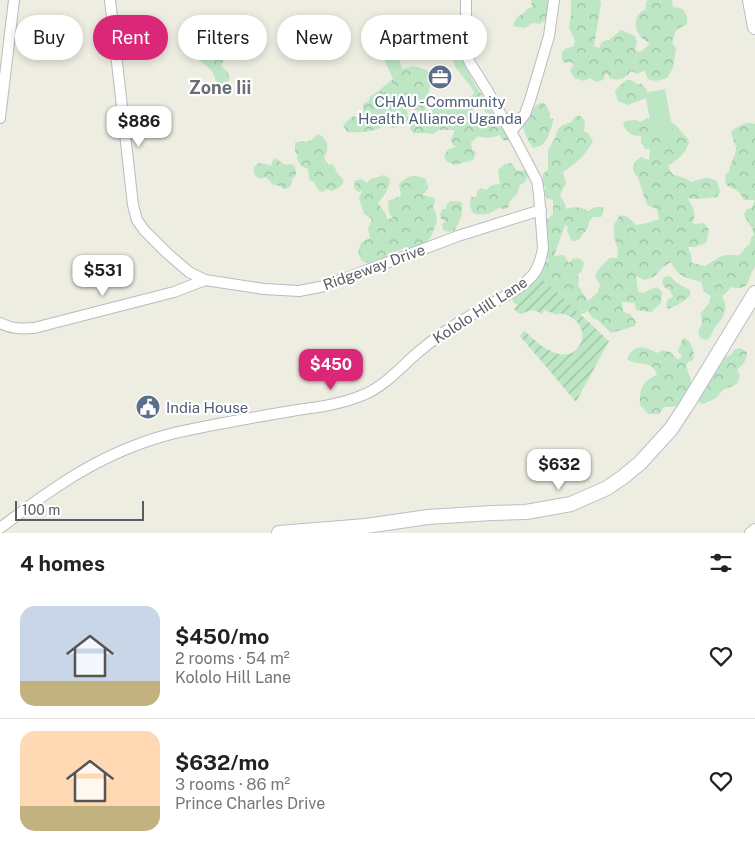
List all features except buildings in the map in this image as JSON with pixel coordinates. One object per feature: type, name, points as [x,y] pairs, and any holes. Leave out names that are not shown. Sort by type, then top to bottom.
[{"type":"street","points":[[0,118],[14,0]]},
{"type":"street","points":[[110,0],[133,205],[137,220],[144,230],[168,254],[189,272],[205,280]]},
{"type":"street","name":"Kololo Hill Lane","points":[[0,528],[65,481],[132,447],[191,429],[342,402],[363,396],[374,390],[421,349],[455,324],[510,294],[534,274],[542,257],[543,248],[537,181],[487,90],[470,64],[467,50],[466,0]]},
{"type":"street","points":[[511,132],[524,114],[531,97],[549,36],[554,0]]},
{"type":"street","points":[[750,0],[755,27]]},
{"type":"street","name":"Ridgeway Drive","points":[[0,323],[16,329],[34,328],[174,292],[205,280],[264,289],[299,291],[314,289],[458,236],[541,210]]},
{"type":"street","points":[[279,533],[366,529],[428,516],[526,512],[571,504],[607,488],[640,463],[671,429],[751,308],[755,293]]},
{"type":"street","points":[[750,533],[755,529]]},
{"type":"green space","points":[[531,0],[550,0],[550,9],[546,20],[540,24],[532,23],[525,28],[513,26],[518,17],[532,7]]},
{"type":"green space","points":[[571,0],[600,0],[594,46],[599,48],[605,40],[609,40],[621,30],[635,36],[637,42],[635,51],[640,52],[650,44],[640,36],[636,28],[636,19],[645,10],[646,2],[648,0],[672,0],[673,7],[683,9],[687,17],[687,24],[676,30],[672,42],[676,49],[673,68],[667,78],[656,81],[648,79],[644,70],[638,74],[631,71],[625,77],[618,80],[611,79],[606,73],[603,80],[596,82],[590,78],[584,81],[574,78],[570,70],[574,65],[571,62],[564,63],[562,60],[562,52],[574,46],[575,41],[569,28]]},
{"type":"green space","points":[[199,60],[224,60],[221,66],[227,71],[230,78],[227,84],[222,86],[217,84],[212,71]]},
{"type":"green space","points":[[400,60],[402,69],[394,75],[399,103],[407,109],[408,124],[392,128],[387,122],[393,116],[376,93],[393,79],[385,61]]},
{"type":"green space","points":[[453,60],[462,60],[496,121],[486,119],[486,113],[481,103],[455,67]]},
{"type":"green space","points":[[414,66],[427,70],[431,78],[431,85],[424,104],[428,113],[439,105],[443,106],[457,99],[468,98],[476,92],[481,93],[482,98],[477,107],[472,110],[491,124],[497,121],[501,122],[508,135],[507,137],[510,135],[510,139],[505,141],[500,135],[489,138],[478,136],[471,143],[472,149],[476,153],[473,160],[455,165],[446,161],[444,155],[449,149],[456,147],[451,139],[455,130],[439,130],[433,134],[413,133],[410,128],[412,124],[418,122],[417,110],[407,109],[391,93],[394,75],[402,69]]},
{"type":"green space","points":[[626,80],[642,84],[647,90],[646,98],[628,105],[618,101],[615,91]]},
{"type":"green space","points":[[665,89],[673,132],[653,136],[645,93]]},
{"type":"green space","points":[[376,93],[385,95],[395,110],[388,123],[376,130],[347,132],[343,125],[353,116],[363,120],[363,104],[369,101],[370,96]]},
{"type":"green space","points":[[544,103],[553,122],[546,141],[541,146],[533,148],[520,121],[536,105]]},
{"type":"green space","points":[[576,116],[580,116],[585,121],[584,132],[588,133],[593,141],[581,158],[563,172],[566,183],[560,195],[566,209],[577,207],[588,211],[595,207],[603,207],[603,213],[601,217],[592,217],[580,239],[575,241],[572,241],[567,231],[568,227],[565,225],[554,256],[564,255],[569,263],[573,259],[579,258],[584,263],[582,271],[577,275],[579,278],[578,285],[588,301],[598,292],[600,285],[595,276],[598,271],[609,258],[617,258],[618,250],[614,237],[614,225],[620,215],[628,217],[636,225],[659,219],[657,209],[649,206],[646,202],[639,180],[633,170],[635,162],[641,157],[649,160],[650,149],[645,149],[641,142],[641,136],[630,134],[623,125],[625,121],[635,120],[641,122],[647,118],[673,123],[689,141],[681,155],[668,166],[672,174],[691,182],[706,178],[717,181],[720,192],[717,197],[687,198],[694,210],[693,224],[704,223],[709,230],[706,243],[695,247],[688,247],[692,263],[705,266],[724,256],[738,255],[750,244],[751,238],[754,235],[744,214],[747,209],[752,208],[755,200],[755,267],[746,286],[731,287],[722,296],[725,312],[707,340],[700,338],[698,331],[702,324],[701,313],[709,303],[711,296],[704,292],[701,282],[680,274],[671,262],[663,267],[654,277],[644,280],[636,276],[638,292],[643,293],[657,287],[662,292],[661,303],[651,312],[636,310],[635,303],[622,302],[623,312],[630,314],[636,322],[635,326],[611,333],[587,311],[576,315],[565,305],[522,309],[513,302],[511,289],[549,260],[545,258],[548,236],[545,229],[547,220],[553,214],[553,200],[547,198],[544,192],[546,188],[542,184],[543,174],[548,170],[548,150],[558,129],[571,122]]},
{"type":"green space","points":[[748,123],[755,124],[755,200],[744,200],[739,192],[726,185],[725,175],[729,171],[736,150],[731,132],[739,126]]},
{"type":"green space","points":[[318,134],[324,138],[327,144],[324,157],[328,165],[332,164],[344,181],[340,187],[332,191],[326,189],[323,192],[318,190],[314,182],[309,180],[308,169],[301,166],[295,151],[295,143],[305,142]]},
{"type":"green space","points":[[275,158],[285,165],[291,164],[295,167],[296,175],[292,179],[291,185],[287,188],[283,189],[280,186],[273,185],[266,177],[259,179],[254,174],[254,167],[258,163],[271,166]]},
{"type":"green space","points":[[512,163],[516,170],[526,171],[528,176],[525,182],[520,185],[517,194],[510,201],[508,208],[499,208],[484,214],[473,213],[470,206],[471,197],[476,197],[478,190],[481,188],[486,190],[492,185],[500,184],[498,170],[505,164]]},
{"type":"green space","points":[[384,175],[390,179],[390,182],[378,203],[386,214],[387,219],[393,218],[389,213],[388,201],[401,196],[399,184],[408,177],[418,176],[426,179],[428,189],[423,195],[433,197],[435,201],[433,207],[437,222],[430,238],[423,245],[414,249],[401,249],[383,259],[366,263],[361,260],[358,250],[362,242],[370,238],[368,229],[372,219],[364,214],[359,198],[362,191],[358,192],[354,188],[355,181],[361,179],[368,183],[369,180]]},
{"type":"green space","points":[[450,201],[461,202],[462,213],[455,230],[449,232],[443,230],[442,224],[446,222],[441,219],[440,215],[442,209],[446,209]]},
{"type":"green space","points":[[670,276],[677,283],[690,290],[690,296],[668,309],[666,305],[668,299],[673,297],[670,290],[664,287],[662,281],[665,277]]},
{"type":"green space","points":[[542,279],[609,341],[576,402],[520,336],[524,331],[545,348],[562,355],[570,354],[580,344],[582,330],[578,323],[570,316],[559,313],[558,315],[544,310],[542,314],[533,310],[520,314],[514,309]]},
{"type":"green space","points":[[683,338],[688,340],[694,352],[693,360],[686,365],[691,383],[691,394],[682,403],[664,407],[659,414],[648,414],[640,405],[641,390],[648,380],[657,375],[655,370],[649,365],[627,359],[633,350],[640,347],[657,353],[663,350],[670,352],[678,360],[682,357],[678,351]]},
{"type":"green space","points":[[740,348],[747,352],[744,362],[737,370],[740,375],[737,384],[723,390],[716,398],[703,404],[696,401],[723,358]]},
{"type":"place","name":"CHAU - Community Health Alliance Uganda","points":[[440,77]]},
{"type":"place","name":"India House","points":[[148,407]]},
{"type":"district","name":"Zone Iii","points":[[220,87]]}]
